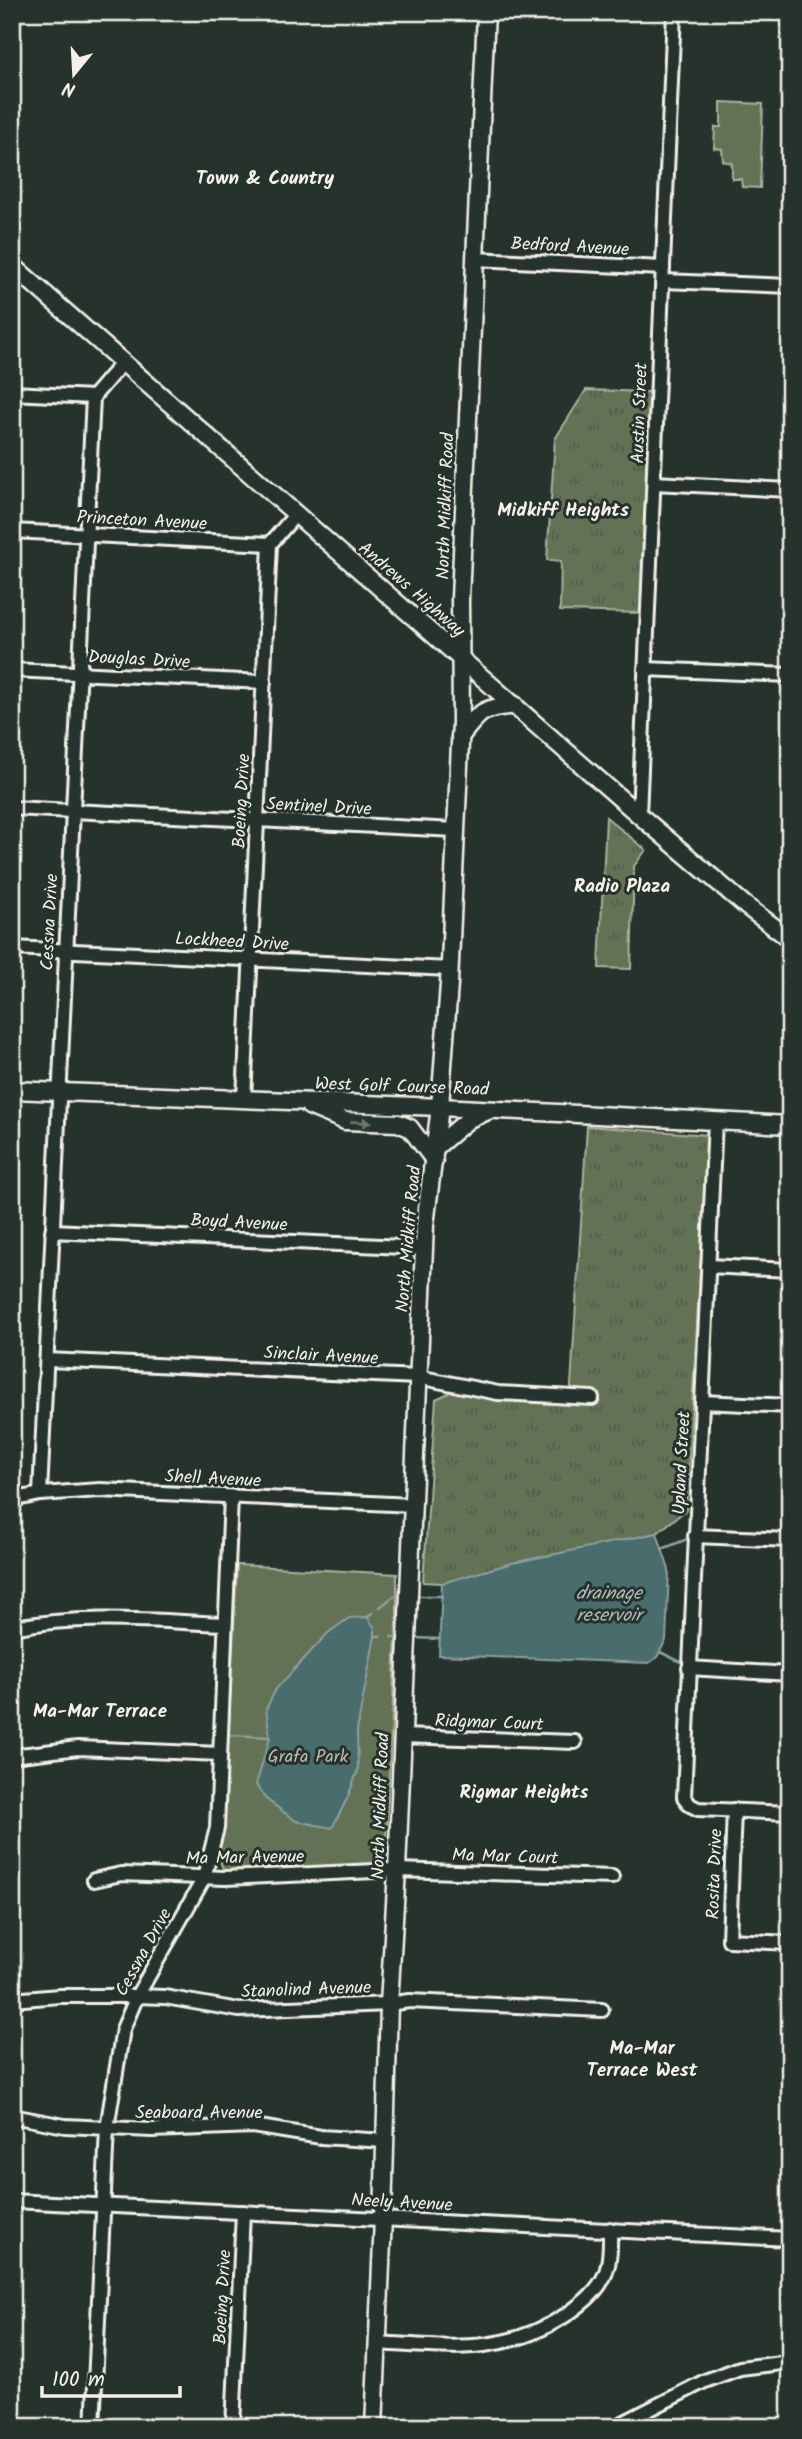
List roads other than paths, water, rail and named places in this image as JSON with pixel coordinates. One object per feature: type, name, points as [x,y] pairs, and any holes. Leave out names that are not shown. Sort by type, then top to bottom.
[{"type":"main road","name":"North Midkiff Road","points":[[374,2427],[389,2004],[425,1225],[440,1107],[450,969],[460,737],[460,599],[486,12]]},
{"type":"main road","name":"Andrews Highway","points":[[12,265],[639,815],[746,906],[790,939]]},
{"type":"main road","points":[[460,737],[482,711],[515,705]]},
{"type":"main road","name":"West Golf Course Road","points":[[12,1090],[440,1107],[790,1125]]},
{"type":"main road","points":[[297,1101],[345,1121],[398,1123],[410,1128],[435,1154],[469,1119],[491,1110]]},
{"type":"street","name":"Austin Street","points":[[639,815],[674,12]]},
{"type":"street","name":"Bedford Avenue","points":[[474,259],[790,286]]},
{"type":"street","points":[[12,393],[93,397],[123,362]]},
{"type":"street","name":"Cessna Drive","points":[[40,1494],[93,397]]},
{"type":"street","points":[[653,483],[790,489]]},
{"type":"street","points":[[270,544],[296,514]]},
{"type":"street","name":"Princeton Avenue","points":[[12,531],[270,544]]},
{"type":"street","name":"Boeing Drive","points":[[244,1099],[270,544]]},
{"type":"street","points":[[645,669],[790,675]]},
{"type":"street","name":"Douglas Drive","points":[[12,670],[264,682]]},
{"type":"street","name":"Sentinel Drive","points":[[12,808],[456,830]]},
{"type":"street","name":"Lockheed Drive","points":[[12,948],[450,969]]},
{"type":"street","name":"Upland Street","points":[[715,1121],[684,1797],[690,1805],[698,1809],[734,1811]]},
{"type":"street","name":"Boyd Avenue","points":[[52,1231],[425,1248]]},
{"type":"street","points":[[708,1266],[790,1270]]},
{"type":"street","name":"Sinclair Avenue","points":[[47,1360],[418,1377],[498,1393],[593,1398]]},
{"type":"street","points":[[702,1402],[790,1406]]},
{"type":"street","name":"Shell Avenue","points":[[12,1500],[40,1494],[100,1490],[412,1505]]},
{"type":"street","name":"Cessna Drive","points":[[93,2427],[107,2128],[123,2029],[137,1996],[204,1878],[217,1828],[231,1497]]},
{"type":"street","points":[[695,1536],[790,1540]]},
{"type":"street","points":[[12,1628],[44,1621],[113,1620],[225,1624]]},
{"type":"street","points":[[689,1668],[790,1674]]},
{"type":"street","name":"Ridgmar Court","points":[[402,1736],[575,1742]]},
{"type":"street","points":[[12,1756],[78,1748],[220,1754]]},
{"type":"street","points":[[734,1811],[790,1813]]},
{"type":"street","name":"Rosita Drive","points":[[734,1811],[729,1940],[790,1943]]},
{"type":"street","name":"Ma Mar Court","points":[[397,1870],[612,1877]]},
{"type":"street","name":"Ma Mar Avenue","points":[[94,1880],[121,1874],[253,1878],[397,1870]]},
{"type":"street","name":"Stanolind Avenue","points":[[12,2000],[60,1996],[165,1997],[239,2010],[409,2001],[601,2010]]},
{"type":"street","name":"Seaboard Avenue","points":[[12,2116],[65,2126],[152,2130],[253,2126],[321,2137],[386,2141]]},
{"type":"street","name":"Neely Avenue","points":[[12,2201],[790,2239]]},
{"type":"street","name":"Boeing Drive","points":[[233,2427],[243,2211]]},
{"type":"street","points":[[377,2343],[456,2347],[491,2345],[517,2339],[551,2325],[576,2308],[600,2283],[609,2260],[610,2229]]},
{"type":"street","points":[[615,2427],[705,2381],[740,2368],[790,2362]]},
{"type":"water","name":"drainage reservoir","points":[[657,1533],[669,1570],[666,1640],[657,1657],[649,1663],[439,1655],[442,1583],[512,1563]]},
{"type":"water","points":[[367,1617],[375,1628],[375,1636],[357,1730],[358,1770],[332,1828],[296,1821],[266,1799],[256,1785],[270,1737],[266,1709],[276,1689],[328,1633],[349,1618]]},
{"type":"waterway","points":[[662,1549],[690,1538]]},
{"type":"waterway","points":[[380,1607],[394,1596],[400,1596]]},
{"type":"waterway","points":[[417,1596],[442,1596]]},
{"type":"waterway","points":[[367,1617],[372,1613]]},
{"type":"waterway","points":[[375,1636],[381,1636]]},
{"type":"waterway","points":[[391,1637],[398,1637]]},
{"type":"waterway","points":[[415,1638],[440,1639]]},
{"type":"waterway","points":[[660,1652],[683,1663]]},
{"type":"waterway","points":[[228,1735],[270,1737]]},
{"type":"district","name":"Town & Country","points":[[265,177]]},
{"type":"district","name":"Midkiff Heights","points":[[563,509]]},
{"type":"district","name":"Radio Plaza","points":[[622,885]]},
{"type":"district","name":"Ma-Mar Terrace","points":[[100,1710]]},
{"type":"district","name":"Rigmar Heights","points":[[524,1791]]},
{"type":"district","name":"Ma-Mar Terrace West","points":[[642,2058]]},
{"type":"park label","name":"Grafa Park","points":[[308,1756]]}]
